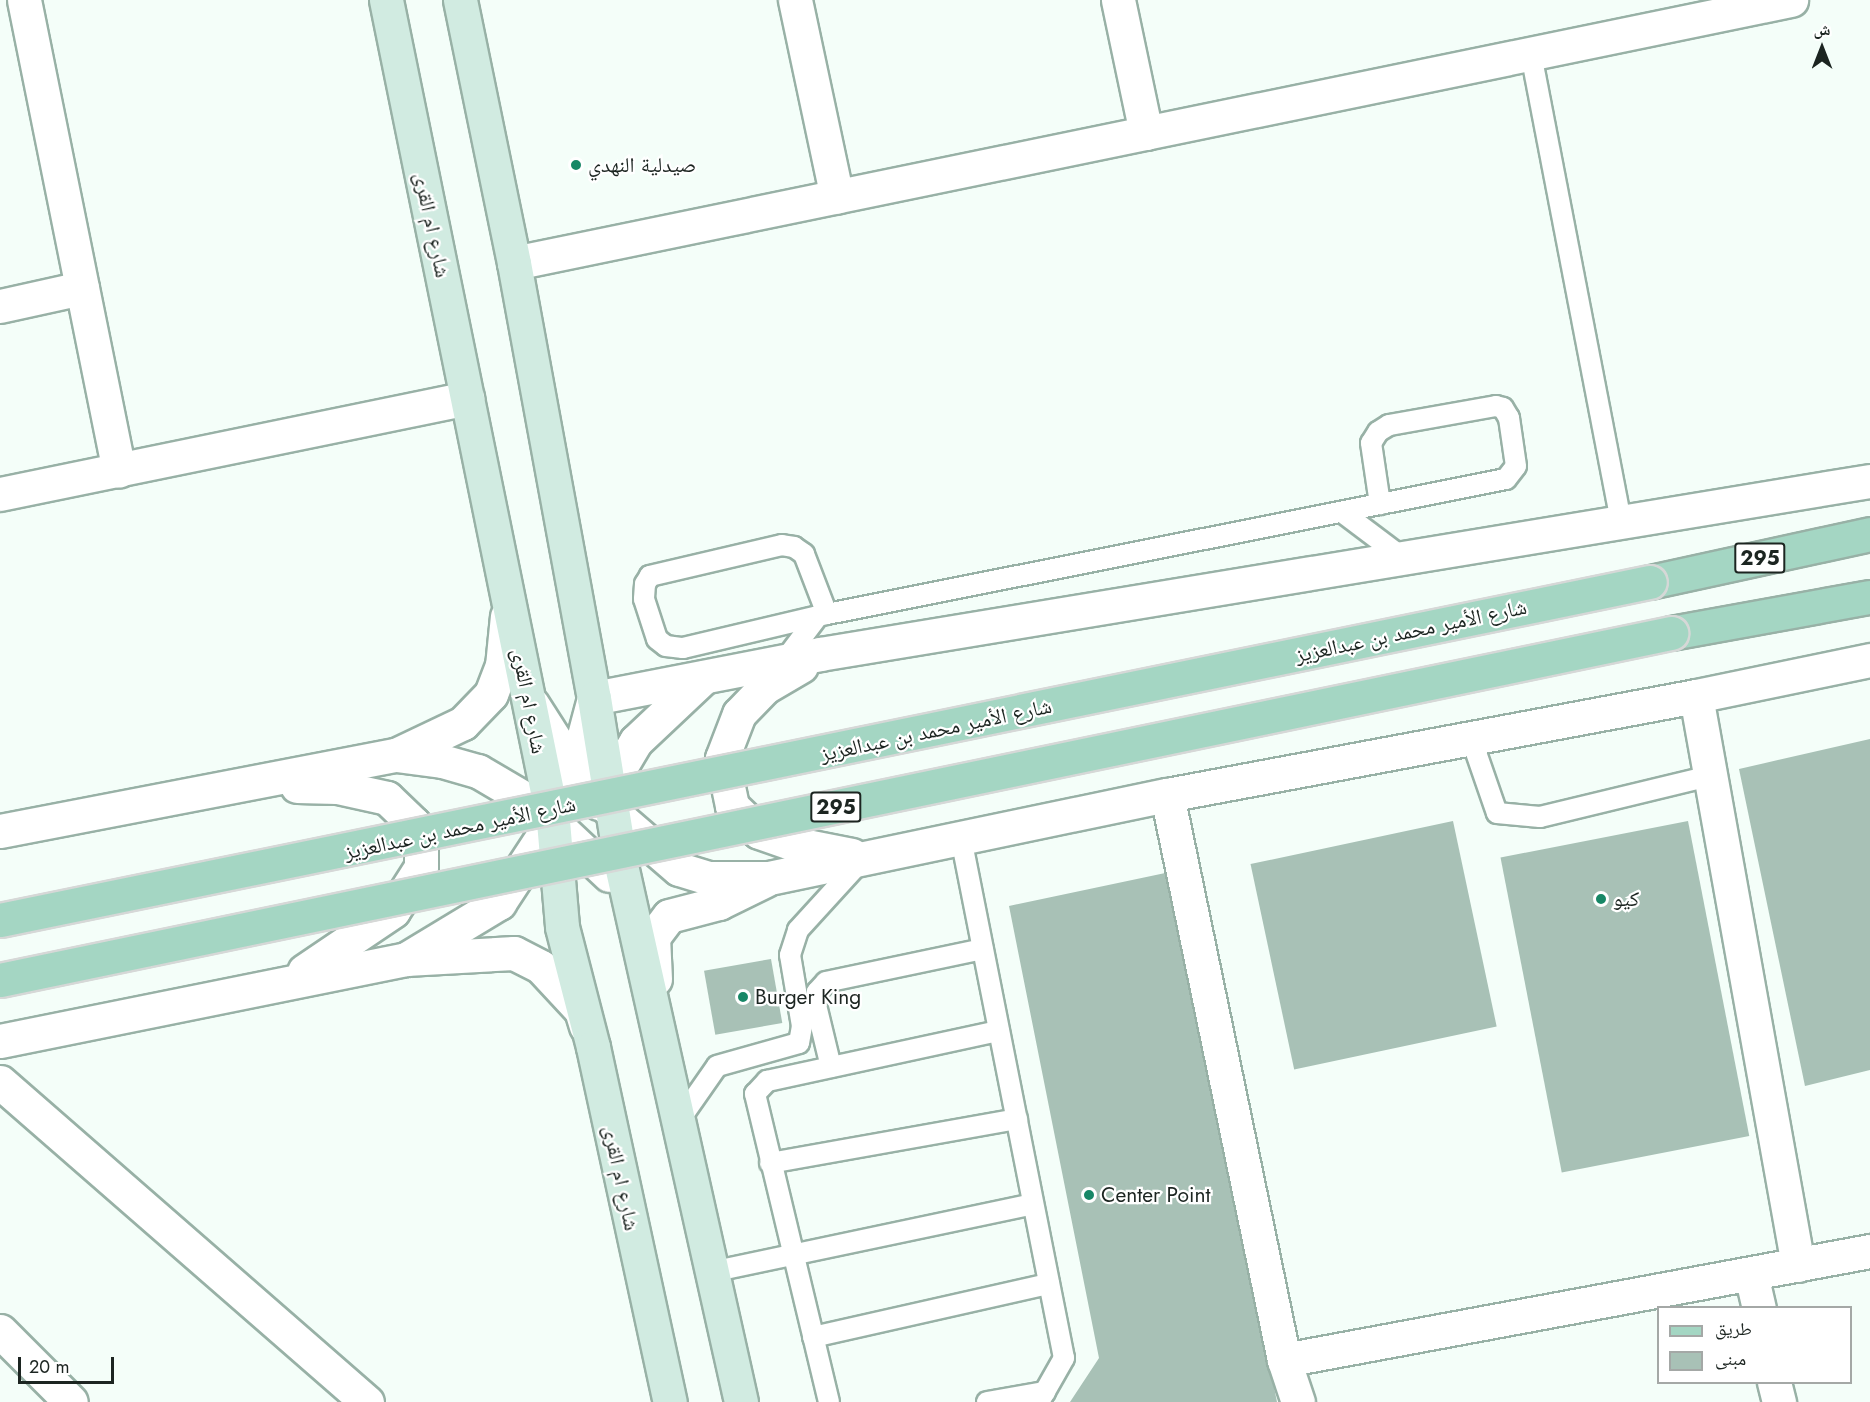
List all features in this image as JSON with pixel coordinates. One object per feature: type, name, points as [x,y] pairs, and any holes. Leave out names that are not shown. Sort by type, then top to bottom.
[{"type":"main road","name":"شارع ام القرى","points":[[386,0],[553,821],[562,927],[593,1047],[670,1402]]},
{"type":"main road","points":[[460,0],[514,263],[594,698],[607,801],[741,1402]]},
{"type":"main road","name":"شارع الأمير محمد بن عبدالعزيز","points":[[0,920],[1650,582],[1870,534]]},
{"type":"main road","name":"295","points":[[0,980],[1671,633],[1870,597]]},
{"type":"street","points":[[0,5],[23,0],[119,470]]},
{"type":"street","points":[[795,0],[837,197]]},
{"type":"street","points":[[1118,0],[1146,133]]},
{"type":"street","points":[[514,263],[1782,1]]},
{"type":"street","points":[[0,306],[82,288]]},
{"type":"street","points":[[0,494],[468,398]]},
{"type":"street","points":[[406,959],[499,903],[567,799],[594,698],[820,654],[1870,481]]},
{"type":"street","points":[[396,756],[463,723],[491,694],[502,666],[509,601]]},
{"type":"street","points":[[820,654],[765,687],[739,714],[722,758],[732,806],[759,832],[791,843],[865,858]]},
{"type":"street","points":[[528,697],[575,772],[680,868],[708,878],[769,878],[1167,795],[1696,696],[1870,660]]},
{"type":"street","points":[[562,927],[579,845],[607,801],[636,741],[704,676]]},
{"type":"street","points":[[1696,696],[1798,1265]]},
{"type":"street","points":[[0,831],[237,783],[396,756],[442,761],[478,771],[534,804],[605,868],[629,905]]},
{"type":"street","points":[[237,783],[337,788],[387,798],[414,824],[421,841],[421,867],[393,911],[290,981]]},
{"type":"street","points":[[1167,795],[1284,1360],[1298,1402]]},
{"type":"street","points":[[658,1032],[653,937],[669,916],[719,903],[769,878]]},
{"type":"street","points":[[0,1041],[406,959],[514,953],[541,967],[581,1010],[593,1047]]},
{"type":"street","points":[[0,1082],[368,1402]]},
{"type":"street","points":[[1284,1360],[1870,1251]]},
{"type":"street","points":[[1751,1274],[1759,1306]]},
{"type":"street","points":[[0,1331],[71,1402]]},
{"type":"street","points":[[1774,1384],[1779,1402]]},
{"type":"lane","points":[[1532,54],[1621,522]]},
{"type":"lane","points":[[823,615],[804,554],[794,547],[782,545],[650,576],[645,584],[644,599],[657,639],[666,646],[684,648],[823,615],[1506,479],[1516,466],[1509,418],[1503,408],[1496,406],[1389,425],[1378,432],[1371,443],[1380,504]]},
{"type":"lane","points":[[1342,512],[1403,558]]},
{"type":"lane","points":[[784,661],[823,615]]},
{"type":"lane","points":[[1471,738],[1497,813],[1540,817],[1710,776]]},
{"type":"lane","points":[[961,838],[1064,1358],[1042,1397],[987,1402]]},
{"type":"lane","points":[[678,1122],[717,1066],[799,1043],[802,1026],[790,955],[798,930],[865,858]]},
{"type":"lane","points":[[831,1067],[816,1005],[817,992],[826,982],[983,948]]},
{"type":"lane","points":[[829,1402],[756,1102],[759,1087],[767,1081],[999,1031]]},
{"type":"lane","points":[[770,1163],[1017,1119]]},
{"type":"lane","points":[[711,1272],[1033,1204]]},
{"type":"lane","points":[[813,1337],[1049,1284]]},
{"type":"building","points":[[1870,739],[1870,1070],[1805,1086],[1739,769]]},
{"type":"building","points":[[1453,821],[1497,1026],[1294,1069],[1251,864]]},
{"type":"building","points":[[1688,821],[1749,1136],[1562,1173],[1501,857]]},
{"type":"building","points":[[1170,872],[1277,1402],[1070,1402],[1099,1358],[1009,906]]},
{"type":"building","name":"Burger King","points":[[771,959],[782,1023],[715,1035],[704,971]]},
{"type":"place","name":"صيدلية النهدي","points":[[576,165]]},
{"type":"place","name":"كيو","points":[[1601,899]]},
{"type":"place","name":"Burger King","points":[[743,997]]},
{"type":"place","name":"Center Point","points":[[1089,1195]]}]
